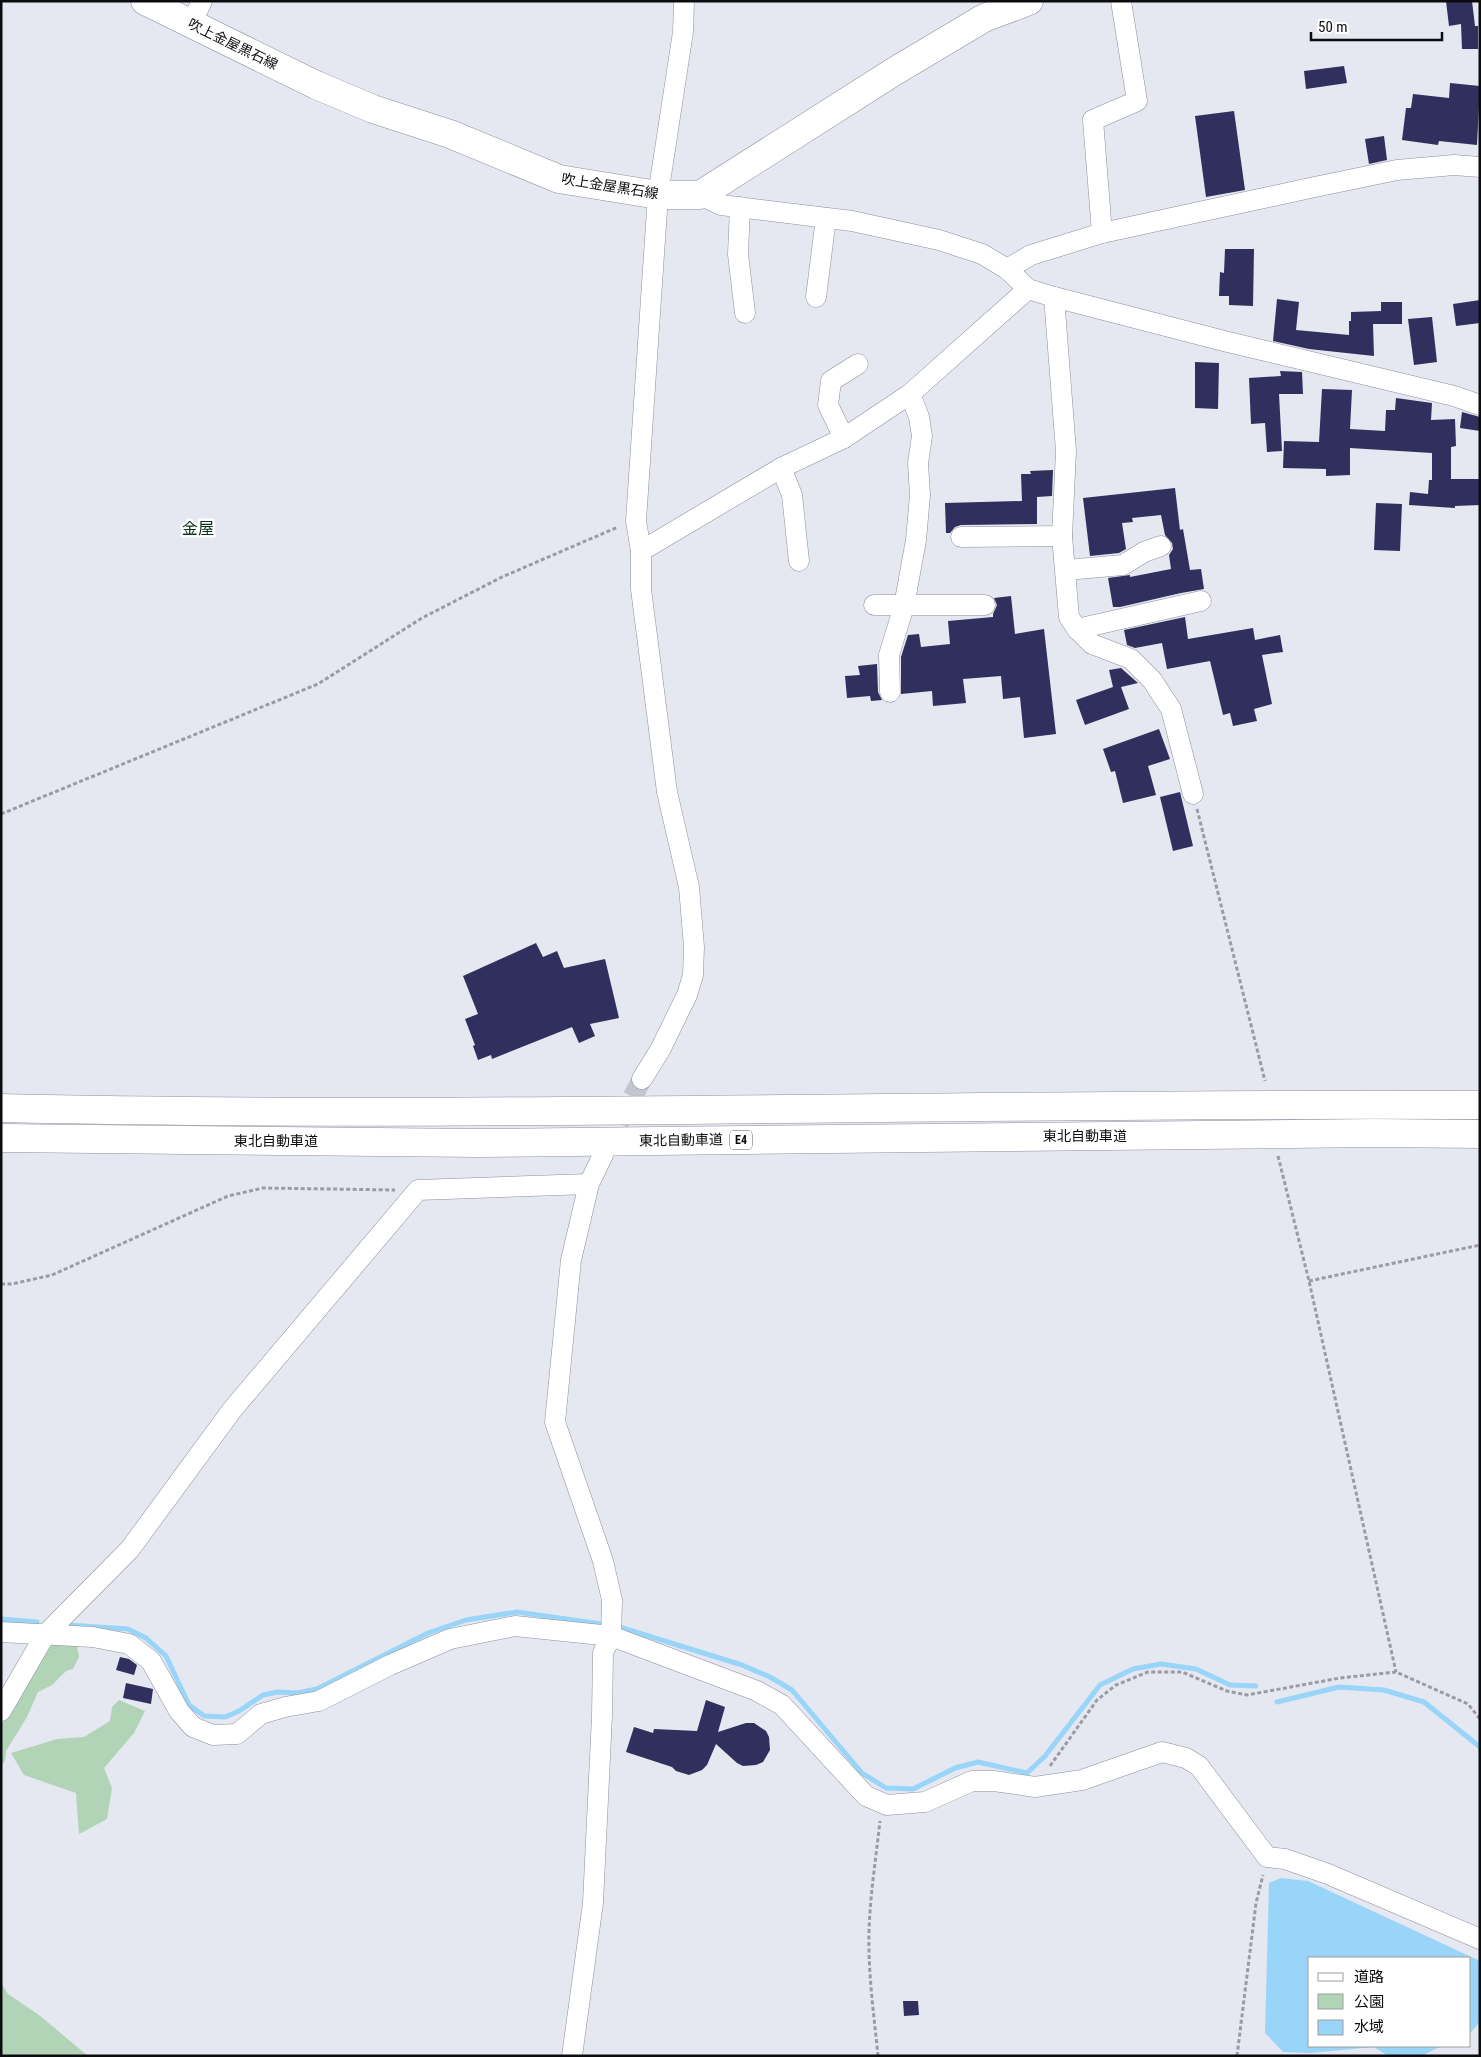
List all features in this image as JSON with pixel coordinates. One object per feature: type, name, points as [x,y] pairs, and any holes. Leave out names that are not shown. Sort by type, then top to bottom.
[{"type":"main road","name":"吹上金屋黒石線","points":[[145,1],[197,12],[316,85],[373,109],[450,134],[559,179],[658,195],[700,195]]},
{"type":"main road","points":[[700,195],[895,71],[984,18],[1028,1]]},
{"type":"main road","name":"東北自動車道","points":[[1,1108],[230,1113],[469,1113],[1480,1105]]},
{"type":"main road","name":"東北自動車道","points":[[1,1138],[477,1143],[1374,1133],[1480,1134]]},
{"type":"street","points":[[642,1079],[660,1050],[687,995],[693,975],[694,947],[689,887],[667,792],[641,589],[641,551],[636,521],[658,195],[683,32],[684,1]]},
{"type":"street","points":[[1102,233],[1093,120],[1137,101],[1120,1]]},
{"type":"street","points":[[1007,269],[1031,255],[1102,233],[1396,170],[1454,165],[1480,168]]},
{"type":"street","points":[[700,195],[721,205],[852,221],[939,240],[982,254],[1007,269],[1028,288],[1054,296],[1224,341],[1454,396],[1480,404]]},
{"type":"street","points":[[740,207],[738,254],[745,313]]},
{"type":"street","points":[[816,297],[826,218]]},
{"type":"street","points":[[641,551],[781,468],[844,438],[910,394],[1028,288]]},
{"type":"street","points":[[1054,296],[1066,450],[1062,536],[1069,617],[1077,629],[1092,644],[1131,659],[1152,680],[1171,709],[1193,794]]},
{"type":"street","points":[[844,438],[828,405],[831,381],[858,364]]},
{"type":"street","points":[[890,692],[889,655],[904,606],[916,540],[920,495],[918,463],[922,436],[919,417],[910,394]]},
{"type":"street","points":[[781,468],[792,495],[799,561]]},
{"type":"street","points":[[961,537],[1062,536]]},
{"type":"street","points":[[1066,570],[1123,566],[1144,552],[1161,546]]},
{"type":"street","points":[[1077,629],[1201,601]]},
{"type":"street","points":[[874,606],[985,605]]},
{"type":"street","points":[[572,2056],[593,1903],[602,1716],[603,1653],[612,1629],[612,1600],[603,1561],[555,1422],[571,1260],[589,1184],[603,1155]]},
{"type":"street","points":[[1,1710],[45,1635],[130,1549],[232,1410],[418,1190],[589,1184]]},
{"type":"street","points":[[1,1632],[93,1637],[129,1644],[152,1661],[179,1711],[193,1727],[214,1735],[237,1734],[261,1714],[285,1707],[319,1701],[390,1665],[450,1639],[515,1626],[612,1629],[757,1691],[782,1706],[866,1796],[887,1805],[925,1802],[972,1781],[994,1780],[1035,1787],[1082,1780],[1162,1752],[1186,1758],[1199,1766],[1267,1857],[1285,1859],[1328,1874],[1480,1939]]},
{"type":"path","points":[[1,814],[318,684],[422,618],[502,577],[598,534],[636,521]]},
{"type":"path","points":[[1193,794],[1265,1081]]},
{"type":"path","points":[[1278,1153],[1309,1281],[1396,1672]]},
{"type":"path","points":[[1,1284],[12,1284],[52,1275],[228,1196],[263,1188],[418,1190]]},
{"type":"path","points":[[1309,1281],[1480,1245]]},
{"type":"path","points":[[1035,1787],[1097,1700],[1116,1685],[1148,1672],[1182,1672],[1227,1691],[1247,1695],[1340,1678],[1396,1672],[1468,1704],[1480,1719]]},
{"type":"path","points":[[878,2056],[869,1972],[869,1934],[870,1908],[882,1803]]},
{"type":"path","points":[[1237,2056],[1256,1903],[1267,1857]]},
{"type":"green space","points":[[76,1642],[79,1657],[73,1669],[66,1671],[52,1685],[38,1692],[27,1717],[6,1751],[5,1760],[1,1767],[1,1726],[47,1643]]},
{"type":"green space","points":[[119,1700],[145,1711],[134,1733],[104,1768],[112,1788],[107,1819],[79,1834],[76,1793],[24,1775],[11,1753],[57,1739],[84,1737],[110,1721],[112,1707]]},
{"type":"green space","points":[[1,1983],[8,1994],[39,2015],[88,2056],[1,2056]]},
{"type":"water","points":[[1281,1878],[1308,1881],[1480,1961],[1480,2022],[1471,2032],[1471,1957],[1308,1957],[1308,2047],[1374,2047],[1310,2053],[1283,2052],[1265,2033],[1269,1883]]},
{"type":"water","points":[[1374,2047],[1440,2047],[1421,2056],[1388,2056]]},
{"type":"building","points":[[1446,1],[1472,1],[1475,26],[1478,26],[1478,49],[1462,49],[1461,24],[1449,26]]},
{"type":"building","points":[[1344,66],[1347,83],[1306,89],[1304,71]]},
{"type":"building","points":[[1450,83],[1480,86],[1477,145],[1439,141],[1438,145],[1402,140],[1406,108],[1411,108],[1413,94],[1449,98]]},
{"type":"building","points":[[1234,111],[1245,190],[1206,197],[1195,116]]},
{"type":"building","points":[[1384,136],[1387,160],[1369,164],[1365,139]]},
{"type":"building","points":[[1225,249],[1254,249],[1253,306],[1229,305],[1229,296],[1219,296],[1220,272],[1224,273]]},
{"type":"building","points":[[1277,299],[1299,302],[1296,330],[1349,335],[1351,312],[1381,311],[1381,302],[1402,302],[1402,324],[1373,324],[1374,356],[1309,349],[1273,341]]},
{"type":"building","points":[[1480,300],[1480,323],[1456,326],[1453,304]]},
{"type":"building","points":[[1432,317],[1437,362],[1414,365],[1408,319]]},
{"type":"building","points":[[1195,362],[1219,363],[1218,409],[1195,408]]},
{"type":"building","points":[[1280,371],[1302,372],[1303,394],[1279,394],[1282,451],[1267,452],[1265,423],[1251,424],[1249,378],[1281,376]]},
{"type":"building","points":[[1322,389],[1352,390],[1350,429],[1385,431],[1386,410],[1395,410],[1396,398],[1432,403],[1431,420],[1455,419],[1456,446],[1451,447],[1451,479],[1480,479],[1480,505],[1455,506],[1455,508],[1409,505],[1410,492],[1428,494],[1429,480],[1432,480],[1432,453],[1350,448],[1350,475],[1326,476],[1326,469],[1283,468],[1284,441],[1319,442]]},
{"type":"building","points":[[1462,412],[1480,417],[1480,431],[1460,428]]},
{"type":"building","points":[[1053,470],[1052,496],[1037,497],[1037,524],[961,525],[955,527],[950,533],[946,533],[945,503],[1022,501],[1021,474],[1031,474],[1030,471]]},
{"type":"building","points":[[1175,488],[1180,530],[1183,529],[1190,570],[1201,569],[1204,589],[1113,607],[1108,578],[1130,575],[1130,577],[1171,569],[1169,555],[1173,549],[1172,543],[1165,535],[1161,515],[1132,518],[1133,522],[1122,523],[1126,549],[1119,553],[1090,556],[1083,498]]},
{"type":"building","points":[[1376,503],[1402,504],[1400,551],[1374,550]]},
{"type":"building","points":[[1011,596],[1015,634],[1044,629],[1056,734],[1024,738],[1020,697],[1003,699],[1001,676],[963,679],[966,703],[933,706],[932,691],[901,694],[901,657],[908,635],[919,634],[921,647],[950,644],[948,621],[993,617],[997,605],[994,598]]},
{"type":"building","points":[[1185,617],[1188,639],[1253,628],[1255,640],[1280,635],[1283,652],[1262,655],[1272,704],[1254,709],[1257,721],[1233,726],[1230,713],[1223,715],[1210,661],[1167,669],[1162,643],[1135,648],[1127,645],[1124,630]]},
{"type":"building","points":[[877,664],[878,692],[882,700],[871,701],[870,696],[847,698],[845,676],[860,675],[858,666]]},
{"type":"building","points":[[1121,668],[1138,683],[1121,687],[1129,709],[1085,725],[1076,700],[1113,687],[1109,670]]},
{"type":"building","points":[[1159,729],[1170,759],[1148,766],[1156,795],[1123,803],[1115,771],[1111,772],[1103,749]]},
{"type":"building","points":[[1180,792],[1193,846],[1173,851],[1160,797]]},
{"type":"building","points":[[536,943],[543,957],[557,951],[564,968],[605,959],[619,1018],[590,1024],[595,1036],[579,1043],[572,1027],[492,1059],[491,1055],[478,1060],[473,1046],[475,1045],[465,1019],[478,1014],[463,976]]},
{"type":"building","points":[[120,1657],[129,1659],[137,1665],[134,1675],[116,1670]]},
{"type":"building","points":[[126,1683],[153,1689],[151,1704],[123,1698]]},
{"type":"building","points":[[706,1700],[725,1707],[718,1732],[746,1723],[754,1723],[766,1731],[769,1737],[770,1750],[763,1762],[756,1765],[743,1766],[716,1744],[707,1765],[702,1770],[689,1775],[676,1771],[672,1767],[626,1752],[634,1727],[653,1733],[654,1729],[697,1731]]},
{"type":"building","points":[[903,2001],[918,2001],[919,2015],[904,2016]]},
{"type":"waterway","points":[[68,1625],[128,1629],[146,1638],[166,1656],[189,1705],[204,1716],[225,1717],[239,1711],[263,1695],[278,1692],[297,1693],[317,1689],[428,1633],[466,1620],[517,1612],[608,1625]]},
{"type":"waterway","points":[[1,1619],[37,1622]]},
{"type":"waterway","points":[[616,1626],[742,1665],[770,1677],[792,1690],[862,1773],[886,1788],[913,1789],[955,1768],[978,1762],[1027,1773],[1045,1756],[1100,1685],[1133,1669],[1161,1664],[1196,1669],[1230,1685],[1256,1686]]},
{"type":"waterway","points":[[1277,1702],[1339,1687],[1384,1690],[1424,1702],[1480,1747]]},
{"type":"tunnel","points":[[605,1150],[642,1079]]},
{"type":"district","name":"金屋","points":[[198,528]]}]
